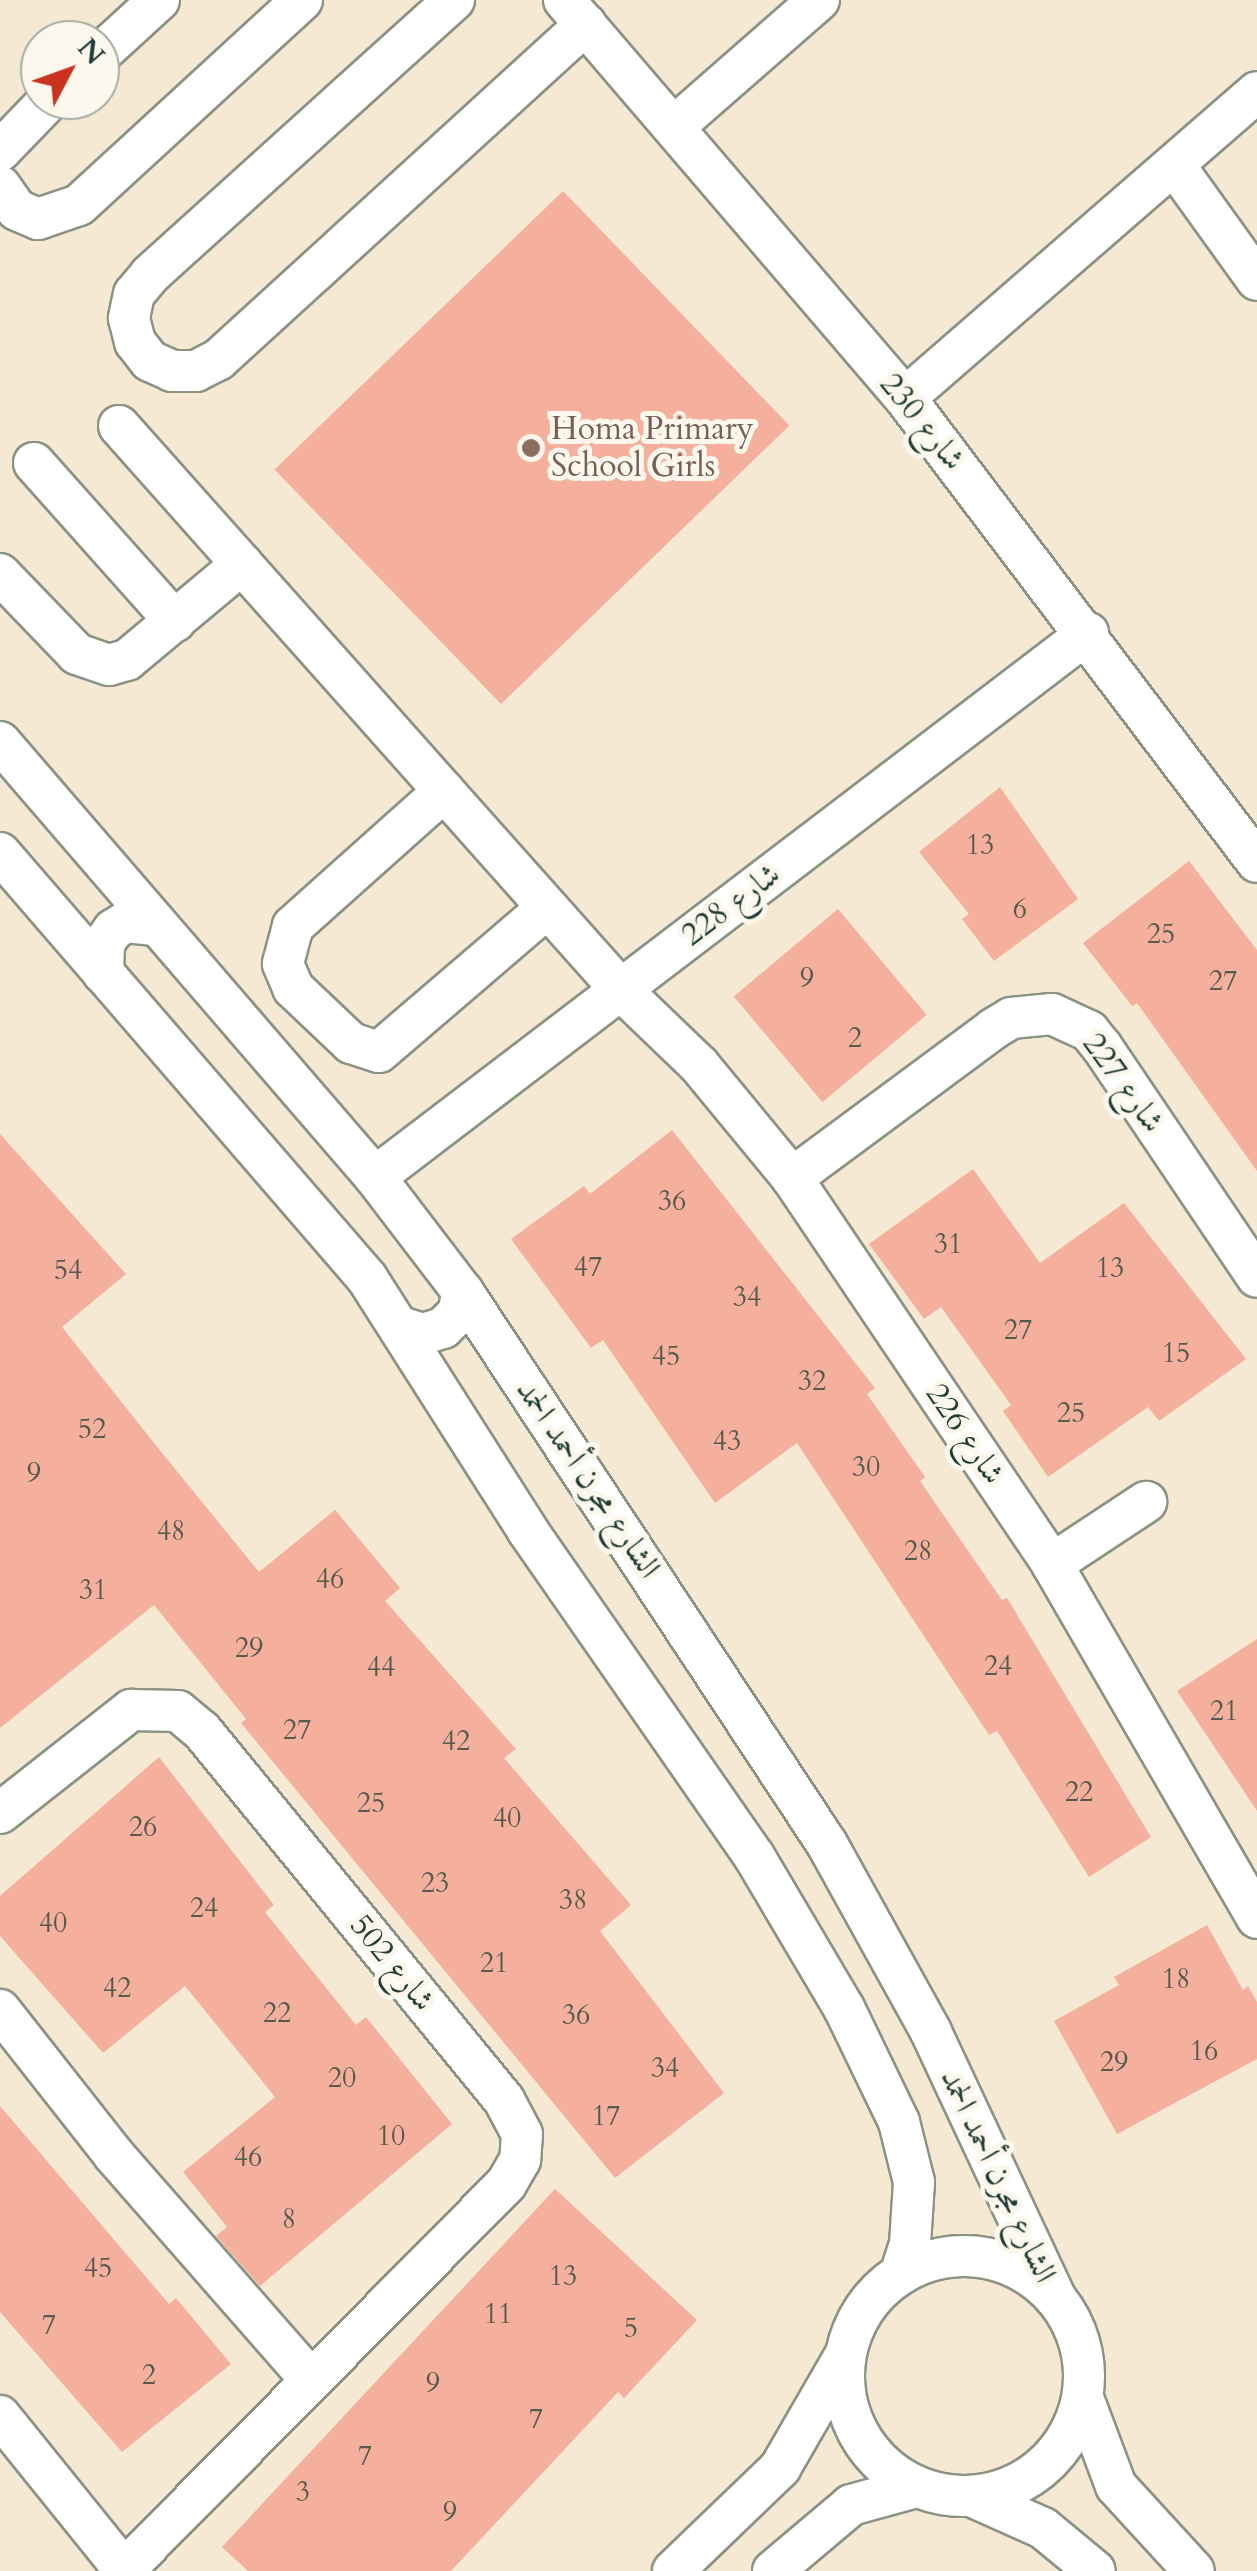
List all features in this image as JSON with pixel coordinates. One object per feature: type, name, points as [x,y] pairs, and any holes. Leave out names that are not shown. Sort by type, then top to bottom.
[{"type":"street","points":[[120,36],[159,0]]},
{"type":"street","points":[[0,186],[18,210],[38,219],[79,205],[302,0]]},
{"type":"street","points":[[454,0],[134,294],[129,318],[135,342],[150,361],[184,371],[218,360],[575,12]]},
{"type":"street","points":[[676,125],[818,0]]},
{"type":"street","name":"شارع 230","points":[[575,12],[676,125],[905,398],[1088,632],[1257,862]]},
{"type":"street","points":[[905,398],[1257,92]]},
{"type":"street","points":[[0,151],[30,120]]},
{"type":"street","points":[[1175,166],[1257,280]]},
{"type":"street","name":"شارع 226","points":[[119,426],[620,989],[699,1065],[792,1178],[1052,1564],[1257,1918]]},
{"type":"street","points":[[34,462],[175,620]]},
{"type":"street","points":[[7,595],[92,663],[126,660],[242,564]]},
{"type":"street","name":"شارع 228","points":[[375,1177],[1088,632]]},
{"type":"street","name":"الشارع مجرن أحمد الحمد","points":[[0,742],[375,1177],[464,1292],[827,1844],[931,2032],[1055,2298]]},
{"type":"street","points":[[444,791],[293,926],[283,964],[294,988],[351,1042],[380,1052],[547,908]]},
{"type":"street","name":"الشارع مجرن أحمد الحمد","points":[[0,853],[323,1224],[404,1328],[528,1531],[754,1856],[844,2008],[909,2151],[914,2213],[900,2274]]},
{"type":"street","points":[[102,973],[104,942],[113,930],[126,922],[157,925]]},
{"type":"street","name":"شارع 227","points":[[792,1178],[1011,1018],[1052,1014],[1072,1020],[1102,1047],[1257,1277]]},
{"type":"street","points":[[404,1328],[423,1334],[443,1328],[458,1313],[464,1292]]},
{"type":"street","points":[[1052,1564],[1146,1502]]},
{"type":"street","name":"شارع 502","points":[[0,1813],[130,1710],[178,1711],[202,1731],[512,2110],[522,2146],[506,2184],[124,2571]]},
{"type":"street","points":[[0,2010],[114,2155],[310,2379]]},
{"type":"street","points":[[673,2571],[780,2468],[846,2354],[856,2322],[900,2274],[931,2260],[982,2258],[1030,2275],[1055,2298],[1074,2328],[1083,2398],[1116,2486],[1194,2571]]},
{"type":"street","points":[[846,2354],[845,2394],[858,2432],[883,2464],[917,2487],[970,2496],[1043,2528],[1095,2571]]},
{"type":"street","points":[[970,2496],[997,2492],[1044,2466],[1068,2435],[1083,2398]]},
{"type":"street","points":[[0,2416],[124,2571]]},
{"type":"street","points":[[773,2571],[851,2505],[917,2487]]},
{"type":"building","name":"Homa Primary School Girls","points":[[563,191],[789,426],[501,704],[275,470]]},
{"type":"building","points":[[1000,787],[1078,899],[994,961],[962,919],[969,914],[919,852]]},
{"type":"building","points":[[1189,861],[1257,950],[1257,1171],[1137,1003],[1132,1006],[1083,943]]},
{"type":"building","points":[[838,909],[927,1015],[823,1102],[734,996]]},
{"type":"building","points":[[672,1130],[875,1388],[867,1394],[925,1477],[920,1481],[1002,1600],[1007,1598],[1151,1837],[1089,1877],[997,1731],[989,1735],[797,1443],[715,1503],[603,1340],[591,1348],[511,1239],[584,1186],[590,1194]]},
{"type":"building","points":[[0,1134],[126,1274],[62,1327],[259,1572],[335,1510],[400,1588],[385,1601],[516,1749],[504,1758],[631,1905],[600,1931],[724,2093],[615,2178],[241,1723],[246,1719],[154,1605],[0,1728]]},
{"type":"building","points":[[973,1169],[1040,1263],[1124,1203],[1246,1359],[1159,1421],[1148,1407],[1048,1477],[1003,1411],[1011,1405],[941,1307],[924,1319],[869,1244]]},
{"type":"building","points":[[1257,1639],[1257,1811],[1177,1691]]},
{"type":"building","points":[[159,1757],[274,1905],[265,1912],[356,2025],[366,2017],[452,2124],[260,2286],[216,2236],[227,2227],[183,2172],[275,2097],[185,1986],[103,2053],[0,1936],[0,1896]]},
{"type":"building","points":[[1207,1925],[1243,1990],[1248,1986],[1257,2002],[1257,2059],[1117,2134],[1054,2021],[1119,1985],[1114,1977]]},
{"type":"building","points":[[0,2106],[169,2304],[176,2298],[231,2364],[122,2452],[0,2312]]},
{"type":"building","points":[[555,2189],[697,2320],[624,2398],[618,2392],[451,2571],[248,2571],[222,2547]]},
{"type":"place","name":"Homa Primary School Girls","points":[[531,448]]}]
